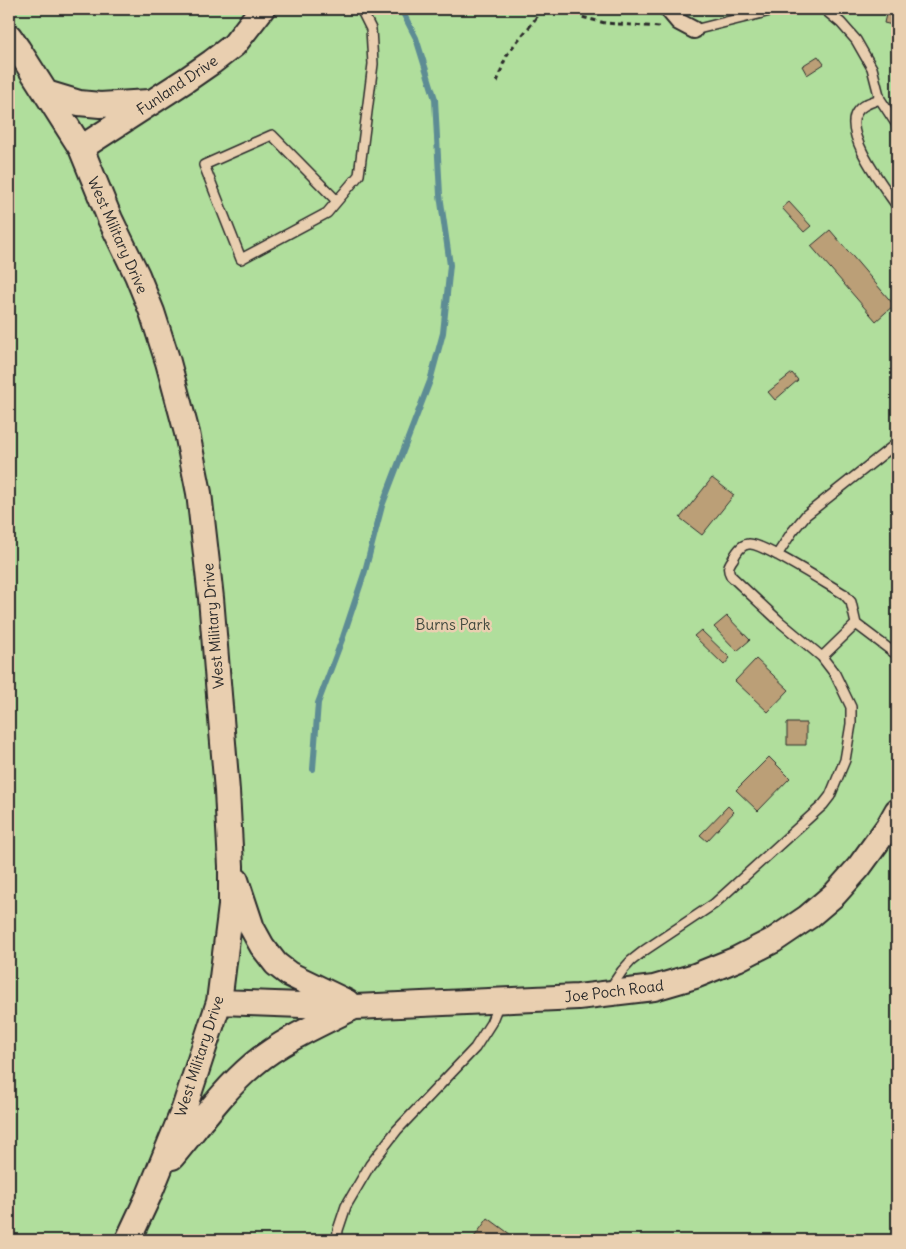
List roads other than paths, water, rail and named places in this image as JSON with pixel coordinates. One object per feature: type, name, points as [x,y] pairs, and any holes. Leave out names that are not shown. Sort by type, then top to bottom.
[{"type":"street","name":"Funland Drive","points":[[81,148],[212,62],[234,45],[262,9]]},
{"type":"street","points":[[668,9],[679,22],[694,30]]},
{"type":"street","name":"West Military Drive","points":[[9,36],[81,148],[110,219],[137,275],[152,312],[187,433],[199,493],[211,598],[231,866],[230,906],[219,1002],[184,1109],[149,1195],[128,1240]]},
{"type":"street","points":[[46,93],[86,104],[153,102]]},
{"type":"street","name":"Joe Poch Road","points":[[219,1002],[355,1007],[578,997],[654,988],[695,976],[737,959],[774,940],[808,917],[835,894],[860,867],[897,811]]},
{"type":"street","name":"Joe Poch Road","points":[[231,866],[252,928],[262,946],[276,964],[290,974],[355,1007]]},
{"type":"street","name":"Joe Poch Road","points":[[157,1176],[228,1089],[254,1064],[288,1041],[355,1007]]},
{"type":"lane","points":[[337,201],[272,135],[204,165],[241,259],[327,213],[337,201],[358,175],[373,64],[371,28],[361,9]]},
{"type":"lane","points":[[694,30],[759,11],[778,9]]},
{"type":"lane","points":[[824,9],[841,23],[856,40],[872,68],[880,99],[897,125]]},
{"type":"lane","points":[[880,99],[864,106],[856,113],[853,122],[856,137],[865,158],[897,206]]},
{"type":"lane","points":[[777,555],[806,515],[897,442]]},
{"type":"lane","points":[[606,994],[631,961],[714,904],[823,805],[830,796],[845,760],[851,724],[851,707],[835,674],[822,657],[779,621],[728,572],[728,566],[743,546],[752,544],[777,555],[844,594],[851,602],[856,624],[897,655]]},
{"type":"lane","points":[[822,657],[856,624]]},
{"type":"lane","points":[[337,1240],[338,1230],[346,1206],[370,1165],[396,1130],[475,1048],[491,1023],[500,1001]]},
{"type":"waterway","points":[[313,769],[318,703],[365,571],[382,506],[430,381],[443,333],[450,265],[440,195],[435,99],[416,38],[401,9]]},
{"type":"park label","name":"Burns Park","points":[[453,624]]}]
